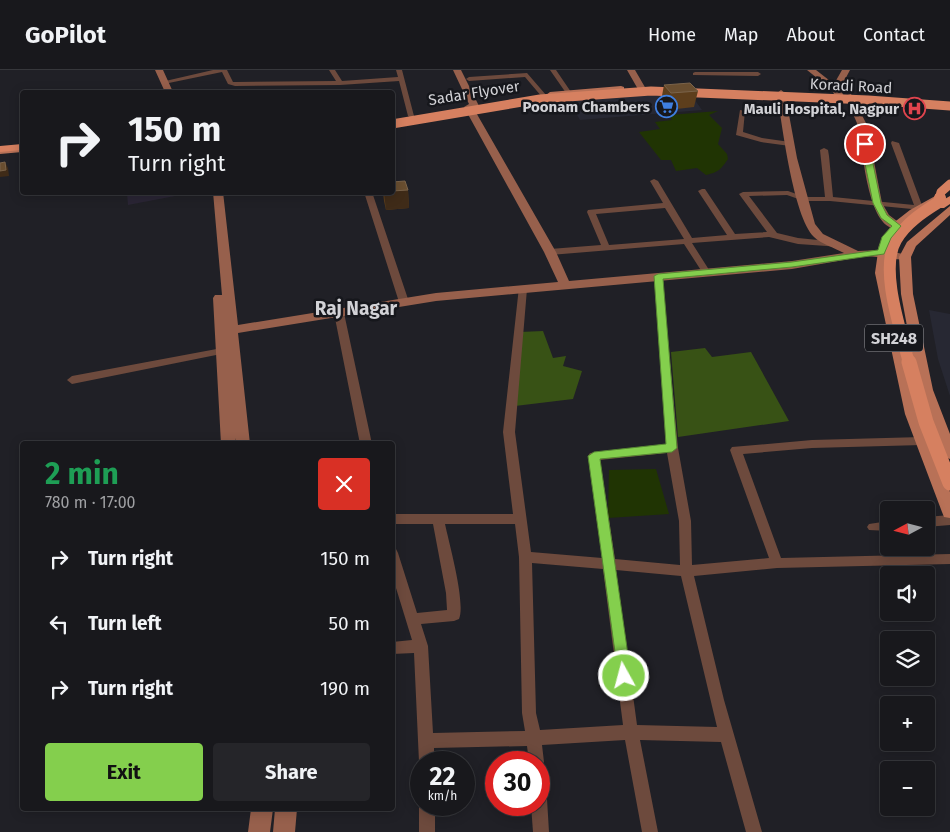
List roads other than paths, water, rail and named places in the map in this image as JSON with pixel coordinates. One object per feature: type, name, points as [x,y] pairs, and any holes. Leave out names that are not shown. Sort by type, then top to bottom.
[{"type":"highway","name":"Sadar Flyover","points":[[395,123],[540,100],[651,91],[950,105]]},
{"type":"highway","points":[[1,147],[20,142]]},
{"type":"highway","points":[[950,184],[941,192],[939,202],[906,225],[895,241],[889,257],[894,299],[913,383],[932,441],[950,483]]},
{"type":"highway","points":[[950,199],[920,220],[909,231],[900,244],[896,266],[900,297],[916,374],[937,442],[950,470]]},
{"type":"main road","name":"Koradi Road","points":[[395,122],[568,92],[642,89],[782,96]]},
{"type":"main road","name":"Koradi Road","points":[[395,122],[412,116],[474,108],[622,94],[843,96],[950,105]]},
{"type":"main road","points":[[1,147],[20,148]]},
{"type":"main road","points":[[881,253],[886,237],[897,226],[919,208],[950,190]]},
{"type":"main road","points":[[905,258],[911,244],[950,209]]},
{"type":"main road","name":"SH248","points":[[881,253],[884,290],[912,414],[950,512]]},
{"type":"main road","name":"SH248","points":[[905,258],[907,294],[926,390],[950,453]]},
{"type":"street","points":[[152,70],[161,86]]},
{"type":"street","points":[[159,70],[161,86]]},
{"type":"street","points":[[161,86],[223,70],[230,83],[235,84],[340,83],[402,79]]},
{"type":"street","points":[[332,70],[340,83]]},
{"type":"street","points":[[399,70],[412,116]]},
{"type":"street","points":[[457,70],[474,108],[550,252],[565,285]]},
{"type":"street","points":[[552,70],[568,92]]},
{"type":"street","points":[[631,70],[642,89]]},
{"type":"street","points":[[811,70],[843,96],[862,125],[877,203],[884,217],[897,226]]},
{"type":"street","points":[[843,96],[846,70]]},
{"type":"street","points":[[700,91],[694,72],[758,74]]},
{"type":"street","points":[[474,108],[467,74],[526,75],[544,96]]},
{"type":"street","points":[[782,96],[790,144],[810,225],[819,236],[857,255]]},
{"type":"street","points":[[742,111],[739,133],[761,140],[790,144]]},
{"type":"street","points":[[774,234],[743,194],[788,193],[804,199],[830,199],[919,208],[895,143]]},
{"type":"street","points":[[824,150],[828,168],[826,186],[830,199]]},
{"type":"street","points":[[654,181],[707,273]]},
{"type":"street","points":[[702,191],[732,237]]},
{"type":"street","points":[[208,195],[218,288],[226,331],[234,344],[243,441]]},
{"type":"street","points":[[218,195],[226,331],[222,351],[228,441]]},
{"type":"street","points":[[369,195],[404,302]]},
{"type":"street","points":[[606,247],[591,212],[668,205]]},
{"type":"street","points":[[550,252],[774,234],[798,241],[839,246]]},
{"type":"street","points":[[226,331],[404,302],[522,289],[792,265],[881,253],[905,258]]},
{"type":"street","points":[[658,276],[672,448],[685,521],[686,571],[727,735],[754,832]]},
{"type":"street","points":[[522,289],[509,432],[525,557],[529,713],[535,751]]},
{"type":"street","points":[[339,313],[365,441]]},
{"type":"street","points":[[72,380],[222,351]]},
{"type":"street","points":[[777,563],[736,450],[812,444],[922,440]]},
{"type":"street","points":[[650,832],[631,732],[594,456],[672,448]]},
{"type":"street","points":[[395,519],[520,518]]},
{"type":"street","points":[[412,619],[454,616],[452,593],[438,519]]},
{"type":"street","points":[[935,521],[950,520]]},
{"type":"street","points":[[873,527],[880,527]]},
{"type":"street","points":[[525,557],[686,571],[777,563],[950,559]]},
{"type":"street","points":[[395,563],[420,646],[426,751]]},
{"type":"street","points":[[395,648],[420,646]]},
{"type":"street","points":[[426,741],[534,738],[631,732],[727,735]]},
{"type":"street","points":[[259,832],[262,811]]},
{"type":"street","points":[[284,832],[286,811]]},
{"type":"street","points":[[427,816],[427,832]]},
{"type":"street","points":[[540,816],[541,832]]},
{"type":"place","name":"Poonam Chambers","points":[[666,107]]},
{"type":"place","name":"Mauli Hospital, Nagpur","points":[[915,109]]},
{"type":"district","name":"Raj Nagar","points":[[356,308]]}]
